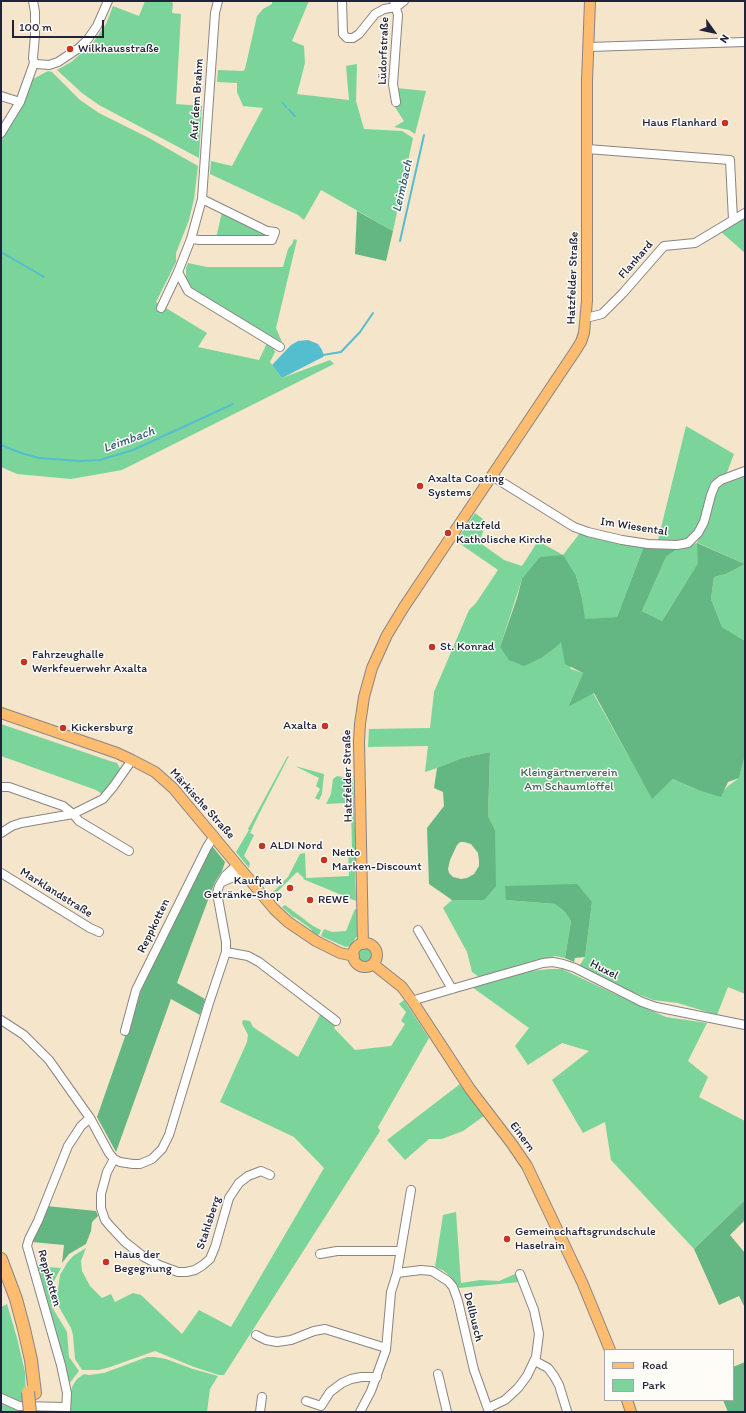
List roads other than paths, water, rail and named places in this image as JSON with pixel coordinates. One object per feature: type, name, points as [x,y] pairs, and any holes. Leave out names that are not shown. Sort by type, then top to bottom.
[{"type":"highway","points":[[1,1260],[14,1294],[31,1360],[32,1392],[30,1412]]},
{"type":"highway","points":[[1,1278],[17,1327],[37,1412]]},
{"type":"main road","name":"Hatzfelder Straße","points":[[363,944],[359,741],[360,724],[368,683],[378,652],[404,607],[577,348],[584,333],[587,301],[588,47],[590,1]]},
{"type":"main road","name":"Märkische Straße","points":[[1,714],[117,753],[155,772],[173,788],[266,901],[288,922],[304,933],[340,953],[354,956]]},
{"type":"main road","points":[[363,944],[369,944],[376,950],[377,956],[373,964],[369,966],[361,966],[355,961],[354,956],[356,948],[363,944]]},
{"type":"main road","name":"Einern","points":[[373,964],[402,987],[470,1090],[527,1166],[582,1282],[610,1349]]},
{"type":"main road","points":[[628,1401],[631,1412]]},
{"type":"street","points":[[1,132],[20,102],[34,63],[35,12],[33,1]]},
{"type":"street","points":[[34,63],[49,65],[58,62],[79,48],[88,39],[97,26],[108,1]]},
{"type":"street","name":"Auf dem Brahm","points":[[161,308],[178,272],[191,239],[202,199],[215,13],[218,1]]},
{"type":"street","points":[[342,1],[343,34],[346,38],[353,38],[359,34],[375,14],[404,1]]},
{"type":"street","name":"Lüdorfstraße","points":[[395,4],[398,15],[393,84],[396,102]]},
{"type":"street","points":[[588,47],[745,42]]},
{"type":"street","points":[[1,96],[20,102]]},
{"type":"street","points":[[587,149],[730,160],[733,220]]},
{"type":"street","points":[[191,239],[272,240],[275,232],[267,230],[202,199]]},
{"type":"street","name":"Flanhard","points":[[586,318],[602,314],[623,293],[664,246],[695,243],[745,213]]},
{"type":"street","points":[[178,272],[188,291],[280,348]]},
{"type":"street","name":"Im Wiesental","points":[[492,476],[574,527],[622,540],[648,544],[677,545],[688,543],[698,533],[704,522],[711,495],[716,485],[721,480],[745,471]]},
{"type":"street","points":[[1,833],[12,826],[21,823],[73,814],[103,799],[125,772],[132,760]]},
{"type":"street","points":[[1,787],[10,787],[63,806],[79,821],[129,851]]},
{"type":"street","name":"Reppkotten","points":[[125,1031],[136,990],[207,847],[214,836]]},
{"type":"street","points":[[1,1020],[24,1035],[49,1060],[90,1118],[109,1153],[114,1159],[127,1163],[140,1164],[146,1162],[156,1155],[166,1142],[174,1123],[208,1006],[226,952],[226,942],[217,893],[219,886],[231,878],[239,867]]},
{"type":"street","name":"Marklandstraße","points":[[1,873],[90,928],[99,932]]},
{"type":"street","points":[[418,930],[452,989]]},
{"type":"street","points":[[226,952],[248,956],[259,962],[336,1021]]},
{"type":"street","name":"Huxel","points":[[413,1002],[418,999],[452,989],[543,964],[558,963],[575,968],[642,1002],[656,1007],[745,1025]]},
{"type":"street","name":"Reppkotten","points":[[66,1409],[65,1385],[27,1246],[68,1146],[81,1126],[90,1118]]},
{"type":"street","name":"Stahlsberg","points":[[114,1159],[107,1172],[101,1194],[101,1208],[105,1220],[125,1242],[144,1257],[159,1265],[178,1272],[195,1270],[210,1259],[215,1247],[229,1198],[239,1183],[248,1176],[261,1171],[270,1175]]},
{"type":"street","points":[[360,1412],[377,1377],[386,1348],[391,1292],[397,1273],[411,1190]]},
{"type":"street","points":[[320,1254],[337,1251],[400,1251]]},
{"type":"street","name":"Dellbusch","points":[[397,1273],[421,1270],[432,1271],[448,1281],[453,1287],[458,1301],[474,1370],[489,1410]]},
{"type":"street","points":[[489,1410],[513,1393],[527,1376],[535,1361],[539,1334],[534,1310],[520,1274]]},
{"type":"street","points":[[256,1335],[266,1340],[277,1342],[291,1340],[314,1331],[324,1329],[386,1348]]},
{"type":"street","points":[[535,1361],[548,1368],[554,1376],[559,1385],[566,1411]]},
{"type":"street","points":[[438,1374],[447,1412]]},
{"type":"street","points":[[306,1401],[321,1406],[330,1392],[342,1383],[356,1378],[377,1377]]},
{"type":"street","points":[[260,1412],[262,1397]]},
{"type":"street","points":[[1,1398],[19,1406],[66,1409]]},
{"type":"water","points":[[308,340],[318,344],[324,356],[282,378],[272,365],[291,345],[298,341]]},
{"type":"waterway","points":[[283,103],[286,107]]},
{"type":"waterway","points":[[289,110],[295,116]]},
{"type":"waterway","name":"Leimbach","points":[[400,241],[424,135]]},
{"type":"waterway","points":[[1,252],[44,277]]},
{"type":"waterway","name":"Leimbach","points":[[323,355],[341,352],[360,332],[373,313]]},
{"type":"waterway","name":"Leimbach","points":[[1,445],[39,458],[80,461],[100,460],[133,450],[233,404]]},
{"type":"place","name":"Wilkhausstraße","points":[[70,49]]},
{"type":"place","name":"Haus Flanhard","points":[[725,123]]},
{"type":"place","name":"Axalta Coating Systems","points":[[420,486]]},
{"type":"place","name":"Hatzfeld Katholische Kirche","points":[[448,533]]},
{"type":"place","name":"St. Konrad","points":[[432,647]]},
{"type":"place","name":"Fahrzeughalle Werkfeuerwehr Axalta","points":[[24,662]]},
{"type":"place","name":"Axalta","points":[[325,726]]},
{"type":"place","name":"Kickersburg","points":[[63,728]]},
{"type":"place","name":"ALDI Nord","points":[[262,846]]},
{"type":"place","name":"Netto Marken-Discount","points":[[324,860]]},
{"type":"place","name":"Kaufpark Getränke-Shop","points":[[290,888]]},
{"type":"place","name":"REWE","points":[[310,900]]},
{"type":"place","name":"Gemeinschaftsgrundschule Haselrain","points":[[507,1239]]},
{"type":"place","name":"Haus der Begegnung","points":[[106,1262]]},
{"type":"park label","name":"Kleingärtnerverein Am Schaumlöffel","points":[[569,780]]}]
